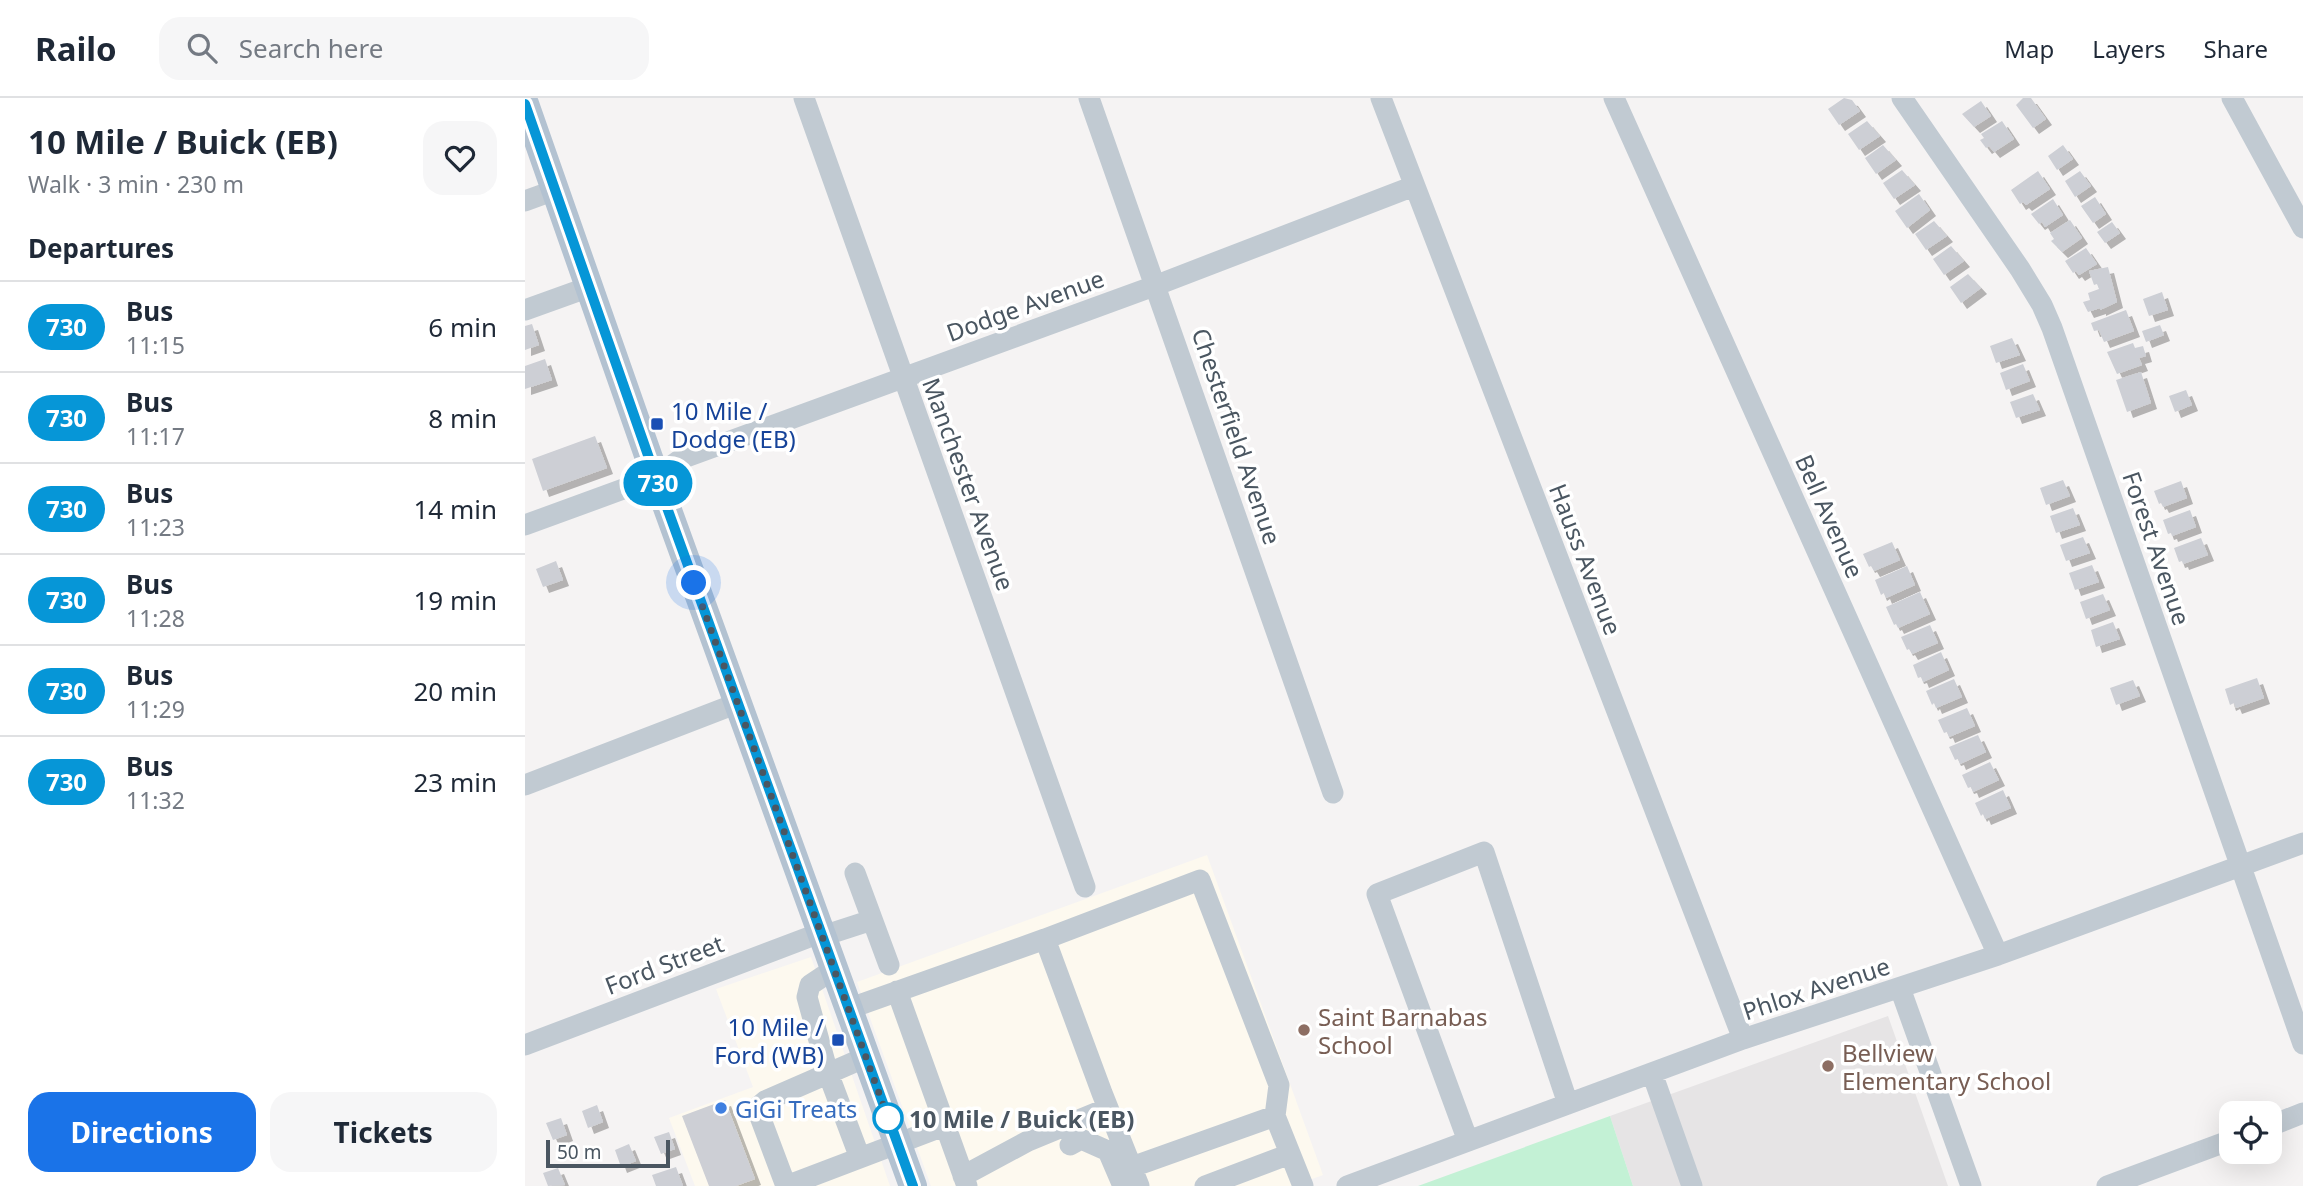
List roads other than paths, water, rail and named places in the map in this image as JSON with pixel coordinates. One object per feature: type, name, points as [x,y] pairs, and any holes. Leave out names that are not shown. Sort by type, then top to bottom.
[{"type":"main road","points":[[527,117],[913,1186]]},
{"type":"street","name":"Manchester Avenue","points":[[804,98],[1085,887]]},
{"type":"street","name":"Chesterfield Avenue","points":[[1090,98],[1333,793]]},
{"type":"street","name":"Hauss Avenue","points":[[1381,98],[1743,1039]]},
{"type":"street","name":"Bell Avenue","points":[[1614,98],[1998,956]]},
{"type":"street","name":"Forest Avenue","points":[[1902,98],[2042,305],[2069,374],[2303,1044]]},
{"type":"street","points":[[2232,98],[2303,228]]},
{"type":"street","name":"Dodge Avenue","points":[[525,525],[656,477],[681,459],[1157,285],[1415,187]]},
{"type":"street","points":[[525,201],[555,190]]},
{"type":"street","points":[[525,310],[589,287]]},
{"type":"street","points":[[525,785],[738,702]]},
{"type":"street","name":"Phlox Avenue","points":[[1347,1186],[1743,1039],[1998,956],[2303,843]]},
{"type":"street","points":[[1468,1141],[1377,894],[1484,852],[1568,1104]]},
{"type":"street","points":[[855,873],[889,965]]},
{"type":"street","points":[[848,1009],[1200,880],[1279,1085],[1275,1116],[1303,1186]]},
{"type":"street","name":"Ford Street","points":[[525,1045],[820,933],[835,932],[872,920]]},
{"type":"street","points":[[1045,939],[1108,1108],[1131,1180]]},
{"type":"street","points":[[834,969],[810,985],[807,998],[828,1073],[860,1158]]},
{"type":"street","points":[[1900,988],[1971,1186]]},
{"type":"street","points":[[897,991],[965,1181],[1028,1141],[1108,1108]]},
{"type":"street","points":[[866,1057],[759,1106],[759,1114],[786,1186],[944,1126]]},
{"type":"street","points":[[1652,1073],[1692,1186]]},
{"type":"street","points":[[2282,1121],[2303,1113]]},
{"type":"street","points":[[1131,1180],[1275,1116]]},
{"type":"street","points":[[1028,1141],[1057,1152],[1081,1139],[1108,1151],[1131,1180]]},
{"type":"street","points":[[2107,1186],[2219,1144]]},
{"type":"street","points":[[1205,1186],[1290,1154]]},
{"type":"place","name":"10 Mile / Dodge (EB)","points":[[657,424]]},
{"type":"place","name":"Saint Barnabas School","points":[[1304,1030]]},
{"type":"place","name":"10 Mile / Ford (WB)","points":[[838,1040]]},
{"type":"place","name":"Bellview Elementary School","points":[[1828,1066]]},
{"type":"place","name":"GiGi Treats","points":[[721,1108]]},
{"type":"place","name":"10 Mile / Buick (EB)","points":[[888,1118]]}]
